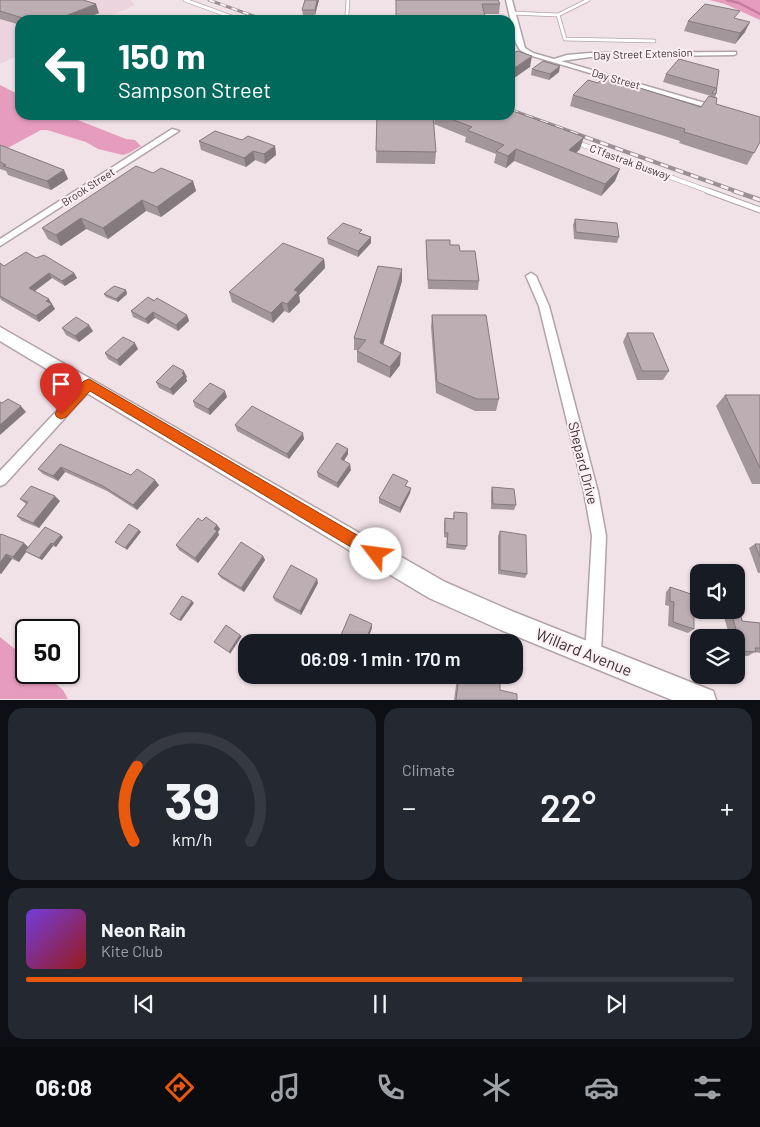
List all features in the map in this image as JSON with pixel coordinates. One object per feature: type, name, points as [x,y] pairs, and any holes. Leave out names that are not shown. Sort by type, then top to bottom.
[{"type":"main road","name":"Willard Avenue","points":[[0,333],[437,590],[509,622],[704,700]]},
{"type":"street","name":"Day Street","points":[[509,0],[512,13]]},
{"type":"street","name":"Day Street","points":[[515,26],[522,49],[531,54],[725,110]]},
{"type":"street","name":"Day Street Extension","points":[[553,61],[567,57],[590,55],[734,52]]},
{"type":"street","name":"Brook Street","points":[[0,243],[176,131]]},
{"type":"street","name":"Shepard Drive","points":[[531,276],[544,306],[592,492],[599,536],[593,655]]},
{"type":"street","points":[[0,480],[89,384]]},
{"type":"lane","points":[[185,0],[226,15]]},
{"type":"lane","points":[[348,0],[348,14]]},
{"type":"lane","points":[[512,13],[558,15],[588,0]]},
{"type":"lane","points":[[558,15],[565,39],[654,41]]},
{"type":"lane","name":"CTfastrak Busway","points":[[565,139],[760,210]]},
{"type":"shaded area","points":[[0,0],[131,0],[135,5],[112,15],[15,15],[15,57],[0,64]]},
{"type":"shaded area","points":[[709,0],[760,0],[760,20],[725,4]]},
{"type":"shaded area","points":[[0,85],[15,92],[15,120],[78,120],[126,139],[135,140],[141,146],[123,155],[98,149],[86,142],[47,130],[41,130],[0,152]]},
{"type":"shaded area","points":[[0,637],[15,649],[15,684],[56,684],[63,690],[68,699],[0,699]]},
{"type":"building","points":[[0,0],[83,0],[96,4],[68,15],[15,16],[0,11]]},
{"type":"building","points":[[305,0],[317,0],[315,10],[302,10]]},
{"type":"building","points":[[396,0],[498,0],[500,4],[482,4],[485,15],[396,15]]},
{"type":"building","points":[[705,4],[740,11],[734,18],[750,22],[740,33],[688,21]]},
{"type":"building","points":[[517,51],[532,56],[515,68],[515,52]]},
{"type":"building","points":[[679,59],[719,70],[716,94],[712,93],[716,88],[666,74]]},
{"type":"building","points":[[543,61],[560,66],[550,74],[532,69]]},
{"type":"building","points":[[604,77],[701,107],[709,96],[717,98],[716,104],[760,117],[760,142],[754,153],[684,132],[685,129],[573,95],[588,80],[598,83]]},
{"type":"building","points":[[515,112],[584,137],[569,150],[620,169],[605,184],[516,149],[508,156],[496,151],[504,145],[467,130],[472,127],[454,120],[515,120]]},
{"type":"building","points":[[377,120],[433,120],[436,152],[376,151]]},
{"type":"building","points":[[215,131],[242,140],[248,136],[275,146],[264,154],[253,151],[244,158],[199,141]]},
{"type":"building","points":[[0,145],[64,170],[47,181],[3,166],[6,165],[0,162]]},
{"type":"building","points":[[136,166],[153,173],[161,168],[193,181],[157,207],[142,200],[103,228],[81,218],[56,235],[42,228]]},
{"type":"building","points":[[575,219],[617,223],[619,237],[576,232]]},
{"type":"building","points":[[343,223],[362,230],[359,233],[371,237],[358,251],[327,238]]},
{"type":"building","points":[[426,240],[450,240],[450,245],[459,245],[460,251],[475,251],[479,281],[428,280]]},
{"type":"building","points":[[283,243],[324,259],[294,290],[298,292],[287,304],[282,302],[271,313],[229,292]]},
{"type":"building","points":[[26,252],[36,258],[44,255],[74,273],[62,281],[49,273],[29,288],[49,299],[46,301],[52,304],[36,316],[0,296],[0,263],[4,266]]},
{"type":"building","points":[[378,266],[402,269],[380,343],[401,353],[390,367],[357,351],[366,340],[354,338]]},
{"type":"building","points":[[114,286],[126,290],[116,299],[104,294]]},
{"type":"building","points":[[148,297],[154,301],[157,298],[187,315],[176,325],[153,312],[145,319],[131,311]]},
{"type":"building","points":[[432,315],[486,315],[499,399],[477,399],[437,382]]},
{"type":"building","points":[[76,317],[89,325],[75,336],[62,328]]},
{"type":"building","points":[[627,333],[653,333],[669,371],[642,371]]},
{"type":"building","points":[[123,337],[135,343],[117,360],[105,353]]},
{"type":"building","points":[[173,365],[184,371],[182,373],[184,375],[170,389],[156,382]]},
{"type":"building","points":[[210,383],[225,391],[208,409],[193,401]]},
{"type":"building","points":[[725,395],[760,395],[760,468]]},
{"type":"building","points":[[8,399],[21,406],[0,425],[0,402],[2,403]]},
{"type":"building","points":[[252,406],[303,433],[287,454],[235,425]]},
{"type":"building","points":[[337,443],[348,449],[341,459],[350,464],[337,483],[317,472]]},
{"type":"building","points":[[60,444],[131,475],[137,469],[155,480],[133,505],[103,486],[61,467],[53,476],[38,469]]},
{"type":"building","points":[[393,474],[408,481],[405,486],[411,488],[400,508],[379,498]]},
{"type":"building","points":[[31,486],[55,496],[33,523],[17,516],[28,502],[20,499]]},
{"type":"building","points":[[492,487],[514,489],[516,505],[493,504]]},
{"type":"building","points":[[454,512],[467,513],[467,546],[447,544],[448,533],[445,533],[445,518],[454,519]]},
{"type":"building","points":[[206,517],[217,525],[214,529],[217,531],[195,558],[176,545],[198,518],[202,521]]},
{"type":"building","points":[[129,524],[139,530],[125,548],[115,542]]},
{"type":"building","points":[[45,527],[61,535],[53,544],[51,543],[39,558],[25,551]]},
{"type":"building","points":[[500,531],[526,535],[527,574],[500,570]]},
{"type":"building","points":[[0,535],[24,543],[13,557],[6,554],[0,563]]},
{"type":"building","points":[[241,542],[263,556],[241,588],[218,574]]},
{"type":"building","points":[[755,544],[760,544],[760,557]]},
{"type":"building","points":[[291,565],[317,579],[300,611],[273,597]]},
{"type":"building","points":[[670,587],[690,594],[690,619],[694,619],[694,629],[673,622],[674,602],[670,601]]},
{"type":"building","points":[[182,596],[192,601],[179,620],[170,614]]},
{"type":"building","points":[[350,614],[372,624],[368,634],[341,634]]},
{"type":"building","points":[[733,619],[760,623],[760,648],[755,648],[756,652],[745,651],[745,629],[736,629]]},
{"type":"building","points":[[226,625],[239,634],[229,652],[214,642]]},
{"type":"building","points":[[458,684],[500,684],[500,690],[517,694],[517,700],[456,700]]},
{"type":"waterway","points":[[727,0],[739,3],[760,14]]},
{"type":"railway","points":[[209,0],[251,15]]},
{"type":"railway","points":[[515,112],[738,192]]},
{"type":"railway","points":[[734,191],[760,200]]},
{"type":"route","points":[[61,414],[89,384],[155,425],[376,554]]}]
